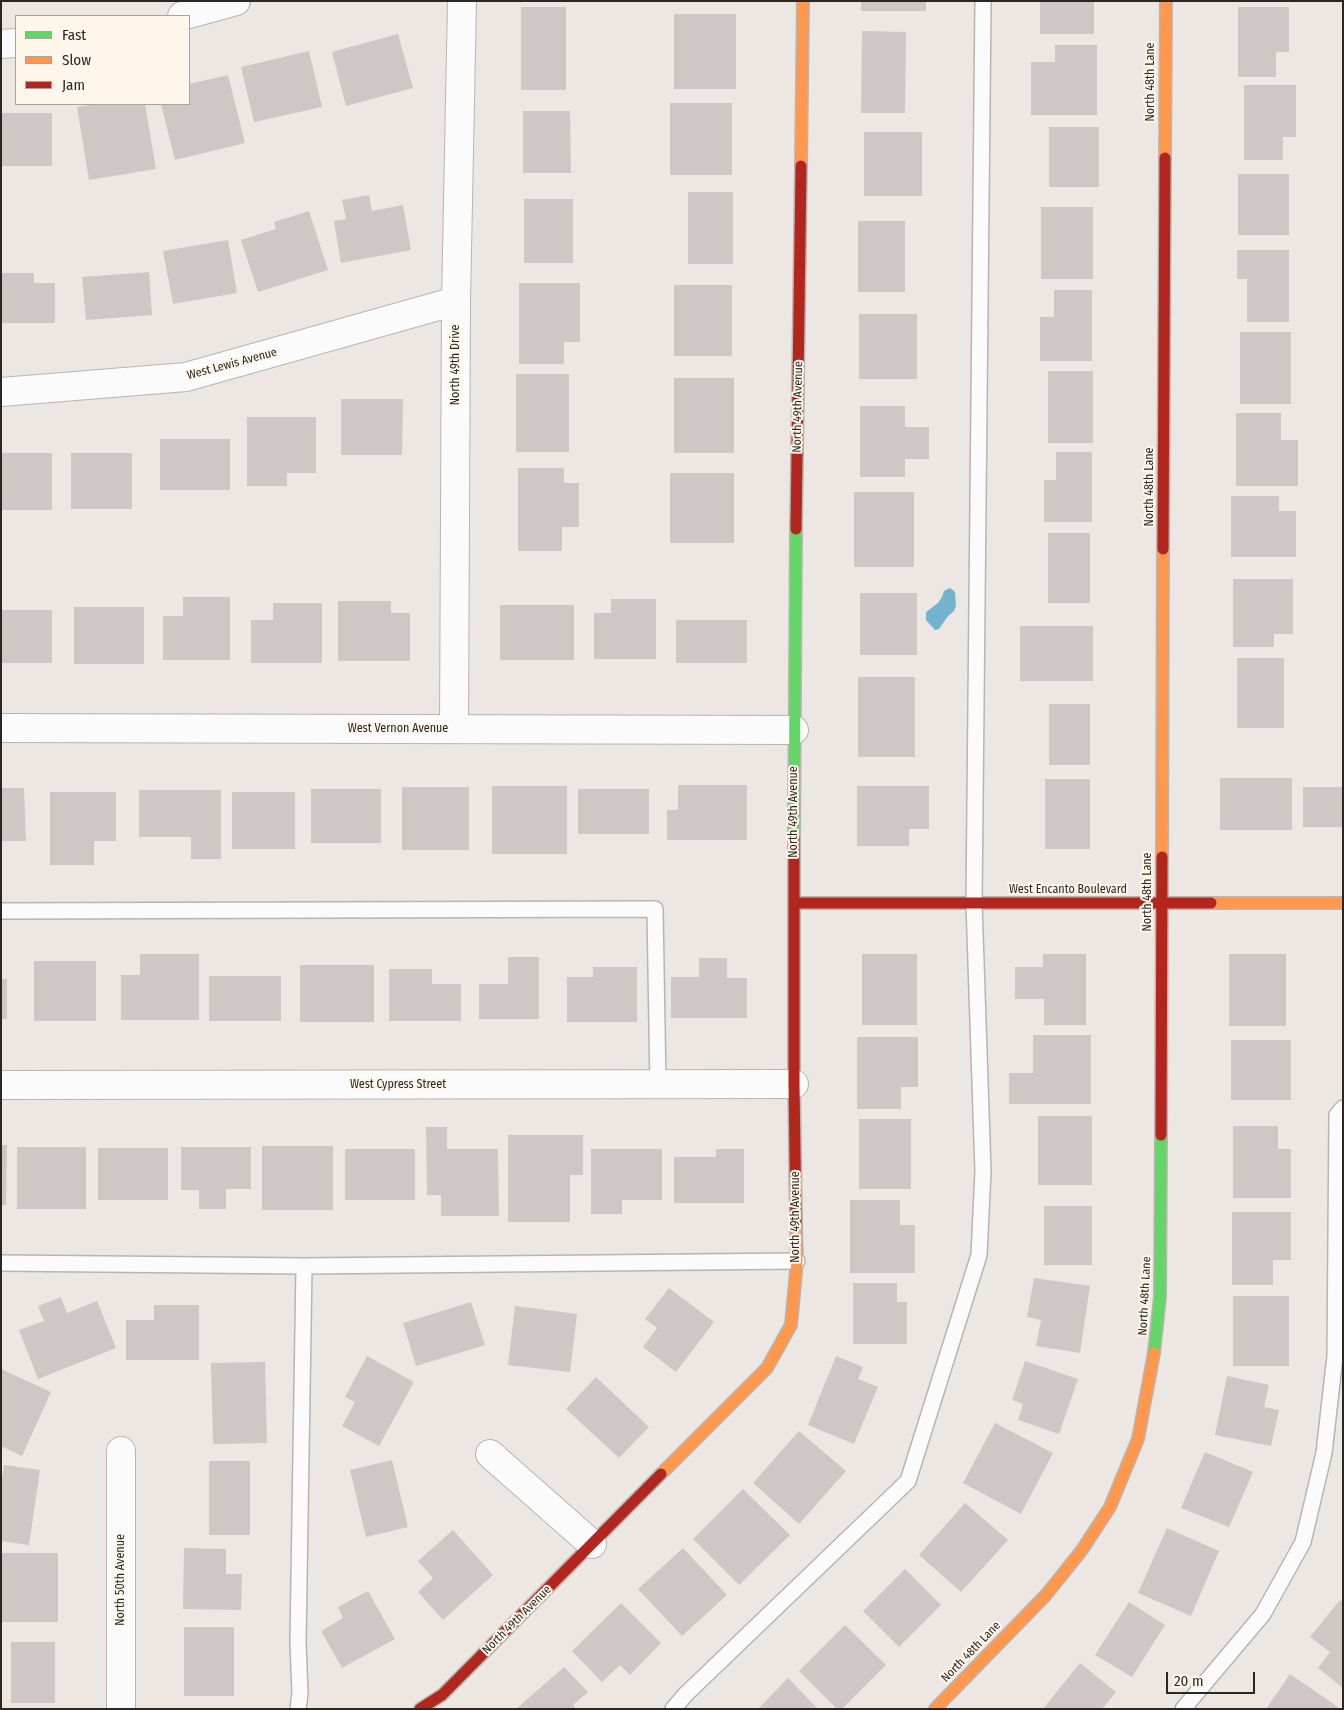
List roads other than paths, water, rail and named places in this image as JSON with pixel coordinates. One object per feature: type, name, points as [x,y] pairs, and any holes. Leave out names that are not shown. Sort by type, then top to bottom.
[{"type":"street","points":[[186,15],[236,1]]},
{"type":"street","name":"North 49th Drive","points":[[454,730],[456,301],[462,1]]},
{"type":"street","name":"North 49th Avenue","points":[[420,1709],[442,1695],[767,1368],[791,1326],[797,1261],[794,1084],[794,730],[803,1]]},
{"type":"street","name":"North 48th Lane","points":[[935,1709],[1046,1594],[1082,1550],[1110,1507],[1138,1438],[1157,1333],[1160,1297],[1166,1]]},
{"type":"street","points":[[1,44],[15,43]]},
{"type":"street","name":"West Lewis Avenue","points":[[1,392],[186,377],[456,301]]},
{"type":"street","name":"West Vernon Avenue","points":[[1,728],[794,730]]},
{"type":"street","name":"West Encanto Boulevard","points":[[794,903],[1343,903]]},
{"type":"street","name":"West Cypress Street","points":[[1,1085],[794,1084]]},
{"type":"street","name":"North 50th Avenue","points":[[121,1451],[121,1709]]},
{"type":"street","points":[[490,1454],[592,1544]]},
{"type":"lane","points":[[674,1709],[686,1694],[908,1482],[979,1255],[983,1171],[974,903],[983,1]]},
{"type":"lane","points":[[1,911],[655,909],[658,1085]]},
{"type":"lane","points":[[1183,1709],[1263,1614],[1303,1542],[1324,1453],[1335,1356],[1337,1115],[1343,1108]]},
{"type":"lane","points":[[1,1263],[304,1266],[797,1261]]},
{"type":"lane","points":[[298,1709],[300,1693],[298,1643],[304,1266]]},
{"type":"water","points":[[950,588],[955,592],[956,606],[939,629],[935,630],[926,620],[926,612],[938,603],[944,591]]}]
